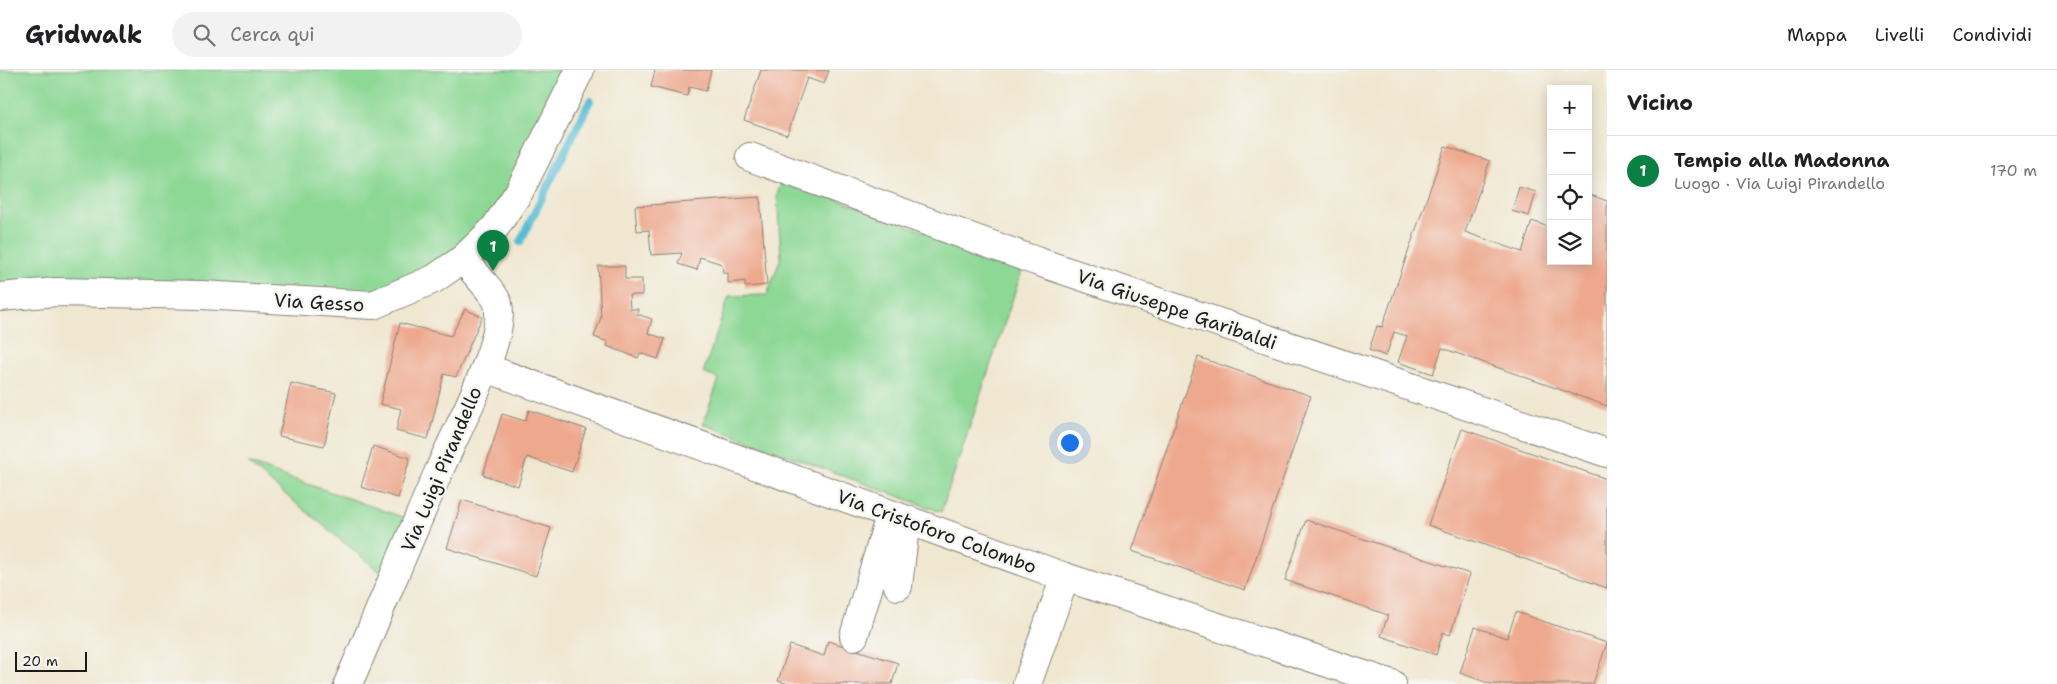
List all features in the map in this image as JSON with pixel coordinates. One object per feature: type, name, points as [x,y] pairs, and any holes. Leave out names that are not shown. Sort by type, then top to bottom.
[{"type":"street","name":"Via Gesso","points":[[0,297],[56,292],[202,295],[373,306],[434,279],[463,259],[494,229],[519,192],[580,70]]},
{"type":"street","name":"Via Giuseppe Garibaldi","points":[[750,157],[1036,261],[1607,453]]},
{"type":"street","name":"Via Luigi Pirandello","points":[[348,684],[439,470],[486,368],[496,334],[499,316],[498,302],[463,259]]},
{"type":"street","name":"Via Cristoforo Colombo","points":[[486,368],[1065,577],[1392,684]]},
{"type":"street","points":[[854,636],[895,532],[898,586]]},
{"type":"street","points":[[1027,684],[1065,577]]},
{"type":"green space","points":[[0,70],[581,70],[516,218],[445,275],[354,300],[0,301]]},
{"type":"green space","points":[[782,179],[1023,268],[941,512],[703,424],[719,379],[703,373],[729,296],[767,295],[781,257],[777,195]]},
{"type":"green space","points":[[247,463],[408,519],[385,576]]},
{"type":"building","points":[[655,70],[711,70],[706,91],[689,87],[687,96],[651,87]]},
{"type":"building","points":[[761,70],[829,70],[824,84],[807,78],[787,135],[744,120]]},
{"type":"building","points":[[1445,146],[1490,161],[1465,232],[1522,252],[1532,221],[1547,227],[1547,265],[1592,265],[1592,195],[1607,201],[1607,406],[1442,348],[1433,374],[1398,362],[1407,336],[1394,332],[1386,356],[1369,350],[1377,326],[1382,327]]},
{"type":"building","points":[[1519,187],[1536,192],[1529,216],[1512,211]]},
{"type":"building","points":[[760,197],[767,285],[745,287],[745,281],[728,283],[728,273],[723,273],[722,264],[700,257],[697,270],[678,264],[682,253],[651,255],[649,230],[637,231],[635,206]]},
{"type":"building","points":[[598,266],[625,266],[625,279],[642,279],[642,295],[629,295],[630,309],[638,309],[637,314],[652,319],[648,333],[665,339],[658,359],[640,353],[638,358],[607,346],[608,342],[594,337],[601,317]]},
{"type":"building","points":[[465,309],[482,317],[456,377],[444,374],[428,439],[396,431],[401,409],[380,404],[400,323],[451,336]]},
{"type":"building","points":[[1198,357],[1311,396],[1245,590],[1132,551]]},
{"type":"building","points":[[291,383],[336,393],[324,446],[279,436]]},
{"type":"building","points":[[529,410],[586,429],[572,472],[527,457],[518,486],[483,475],[502,414],[525,421]]},
{"type":"building","points":[[1462,429],[1607,479],[1607,588],[1428,525]]},
{"type":"building","points":[[373,446],[410,458],[398,498],[361,487]]},
{"type":"building","points":[[462,500],[551,528],[536,576],[447,548]]},
{"type":"building","points":[[1306,520],[1470,574],[1450,635],[1443,632],[1436,655],[1381,636],[1388,615],[1285,580]]},
{"type":"building","points":[[1516,612],[1607,643],[1593,684],[1491,684],[1460,673],[1475,627],[1507,638]]},
{"type":"building","points":[[828,641],[898,663],[892,684],[789,684],[778,681],[790,645],[824,656]]},
{"type":"waterway","points":[[520,242],[590,101]]},
{"type":"place","name":"Tempio alla Madonna","points":[[493,271]]}]
